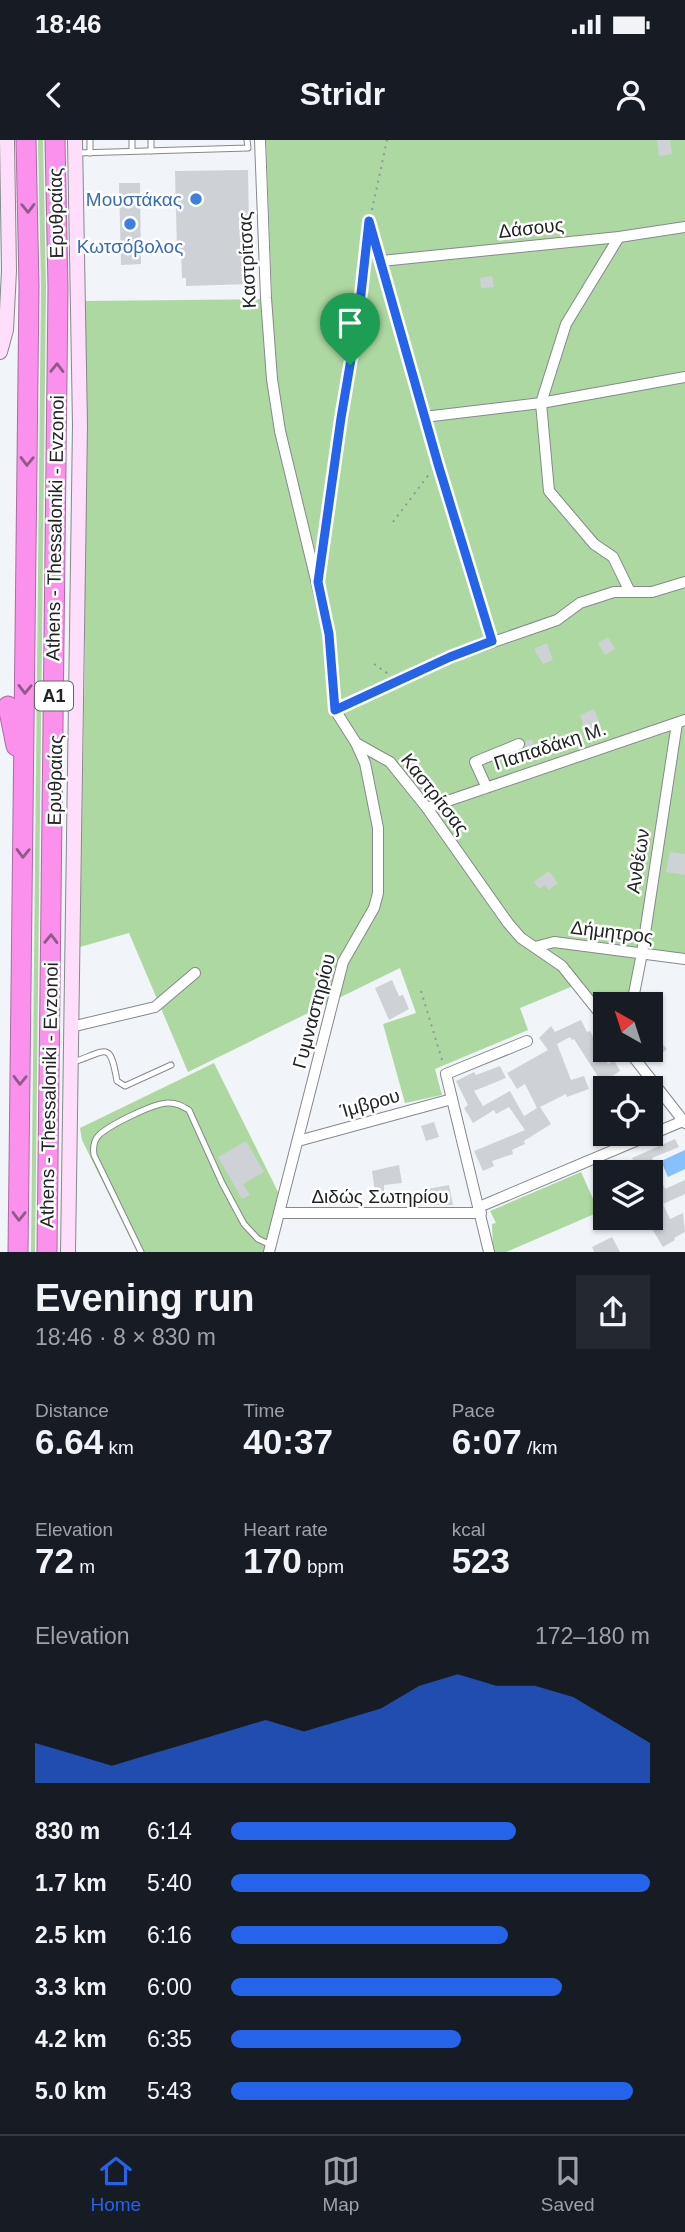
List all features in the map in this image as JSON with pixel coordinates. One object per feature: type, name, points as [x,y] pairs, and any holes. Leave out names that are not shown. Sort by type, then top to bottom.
[{"type":"highway","name":"Athens - Thessaloniki - Evzonoi","points":[[19,1252],[29,286],[26,140]]},
{"type":"highway","name":"Athens - Thessaloniki - Evzonoi","points":[[47,1252],[58,312],[55,140]]},
{"type":"highway","points":[[7,351],[29,286]]},
{"type":"highway","points":[[8,706],[24,785]]},
{"type":"main road","points":[[7,140],[4,164],[9,271],[3,322],[7,351]]},
{"type":"main road","name":"Ερυθραίας","points":[[68,1252],[80,425],[75,146]]},
{"type":"street","name":"Καστρίτσας","points":[[260,144],[272,379],[292,482],[329,634],[335,710],[356,743],[390,762],[427,808],[508,923],[522,938],[562,966],[593,1005]]},
{"type":"street","points":[[369,221],[492,641]]},
{"type":"street","name":"Δάσους","points":[[381,261],[619,237],[685,227]]},
{"type":"street","points":[[619,237],[566,324],[541,403],[548,491],[594,544],[613,557],[630,592]]},
{"type":"street","points":[[425,417],[541,403],[685,377]]},
{"type":"street","points":[[335,710],[492,641],[557,620],[580,603],[614,592],[652,592],[685,582]]},
{"type":"street","name":"Παπαδάκη Μ.","points":[[427,808],[681,721]]},
{"type":"street","name":"Ανθέων","points":[[634,992],[681,721]]},
{"type":"street","name":"Γυμναστηρίου","points":[[270,1248],[343,962],[374,908],[378,893],[378,828],[365,763],[356,743]]},
{"type":"street","points":[[486,786],[475,762],[519,744]]},
{"type":"street","name":"Δήμητρος","points":[[535,947],[554,942],[685,959]]},
{"type":"street","points":[[71,1027],[155,1007],[195,973]]},
{"type":"street","points":[[489,1252],[446,1074],[527,1041]]},
{"type":"street","points":[[637,1062],[684,1122]]},
{"type":"street","name":"Ίμβρου","points":[[298,1141],[452,1099]]},
{"type":"street","name":"Διδώς Σωτηρίου","points":[[279,1213],[480,1210],[684,1122]]},
{"type":"lane","points":[[90,140],[90,153]]},
{"type":"lane","points":[[132,140],[132,151]]},
{"type":"lane","points":[[151,140],[151,151]]},
{"type":"lane","points":[[247,140],[247,148]]},
{"type":"lane","points":[[75,146],[90,153],[247,148],[260,144]]},
{"type":"lane","points":[[71,1063],[103,1051],[108,1053],[113,1057],[117,1081],[125,1086],[171,1065]]},
{"type":"lane","points":[[141,1252],[93,1155],[93,1145],[98,1136],[145,1109],[166,1102],[189,1110],[244,1224],[270,1248]]},
{"type":"path","points":[[369,221],[387,140]]},
{"type":"path","points":[[318,582],[359,312],[366,247]]},
{"type":"path","points":[[393,522],[438,464]]},
{"type":"path","points":[[374,664],[399,681]]},
{"type":"path","points":[[421,991],[446,1074]]},
{"type":"green space","points":[[38,140],[43,140],[46,287],[35,1252],[31,1252],[41,287]]},
{"type":"green space","points":[[266,140],[685,140],[685,961],[641,954],[633,992],[593,992],[593,1004],[578,984],[520,1008],[528,1030],[435,1069],[442,1095],[405,1103],[383,1024],[416,1013],[400,968],[188,1072],[129,933],[80,947],[85,650],[82,301],[272,299]]},
{"type":"green space","points":[[214,1063],[284,1204],[271,1252],[137,1252],[82,1140],[80,1128]]},
{"type":"green space","points":[[581,1172],[593,1199],[593,1215],[506,1252],[493,1252],[492,1224],[496,1223],[490,1211]]},
{"type":"water","points":[[685,1150],[685,1169],[668,1177],[663,1160]]},
{"type":"building","points":[[657,140],[670,140],[672,154],[659,156]]},
{"type":"building","points":[[248,170],[250,284],[186,286],[186,278],[182,278],[181,252],[177,252],[175,171]]},
{"type":"building","name":"Κωτσόβολος","points":[[119,183],[140,183],[141,264],[121,265]]},
{"type":"building","points":[[492,276],[494,287],[481,288],[480,278]]},
{"type":"building","points":[[608,637],[615,649],[605,655],[598,643]]},
{"type":"building","points":[[547,643],[553,660],[543,664],[534,649]]},
{"type":"building","points":[[594,709],[601,727],[586,732],[580,715]]},
{"type":"building","points":[[532,739],[537,754],[524,759],[522,751],[526,748],[526,741]]},
{"type":"building","points":[[670,852],[685,854],[685,875],[666,872]]},
{"type":"building","points":[[549,871],[558,883],[549,890],[545,885],[539,889],[534,882]]},
{"type":"building","points":[[392,980],[409,1009],[389,1020],[375,988]]},
{"type":"building","points":[[581,1020],[587,1032],[590,1031],[593,1036],[593,1062],[615,1062],[620,1071],[612,1076],[598,1076],[574,1039],[570,1037],[557,1044],[571,1080],[584,1076],[589,1089],[567,1097],[566,1094],[540,1107],[551,1124],[524,1141],[525,1144],[512,1150],[513,1154],[492,1161],[494,1166],[483,1171],[474,1151],[525,1130],[509,1107],[496,1114],[494,1110],[473,1123],[464,1108],[468,1105],[456,1081],[474,1072],[476,1075],[500,1066],[506,1078],[474,1091],[483,1106],[510,1091],[524,1116],[537,1108],[525,1084],[517,1089],[507,1073],[548,1050],[539,1038],[551,1026],[555,1032]]},
{"type":"building","points":[[391,1092],[395,1103],[376,1109],[373,1097]]},
{"type":"building","points":[[434,1122],[439,1137],[426,1141],[421,1126]]},
{"type":"building","points":[[675,1139],[679,1147],[652,1158],[653,1160],[632,1158],[663,1146]]},
{"type":"building","points":[[246,1141],[264,1172],[243,1184],[250,1195],[242,1199],[218,1157]]},
{"type":"building","points":[[399,1165],[402,1183],[384,1185],[384,1191],[375,1192],[372,1171]]},
{"type":"building","points":[[685,1180],[685,1194],[663,1204],[663,1184],[665,1189]]},
{"type":"building","points":[[449,1185],[453,1205],[430,1205],[428,1189]]},
{"type":"building","points":[[663,1204],[670,1219],[683,1213],[685,1232],[663,1247],[653,1230],[663,1230]]},
{"type":"building","points":[[612,1237],[620,1252],[594,1252],[592,1247]]},
{"type":"place","name":"Μουστάκας","points":[[196,199]]},
{"type":"place","name":"Κωτσόβολος","points":[[130,224]]},
{"type":"route","points":[[369,221],[492,641],[450,657],[335,710],[329,634],[318,582],[350,365],[369,221]]}]
